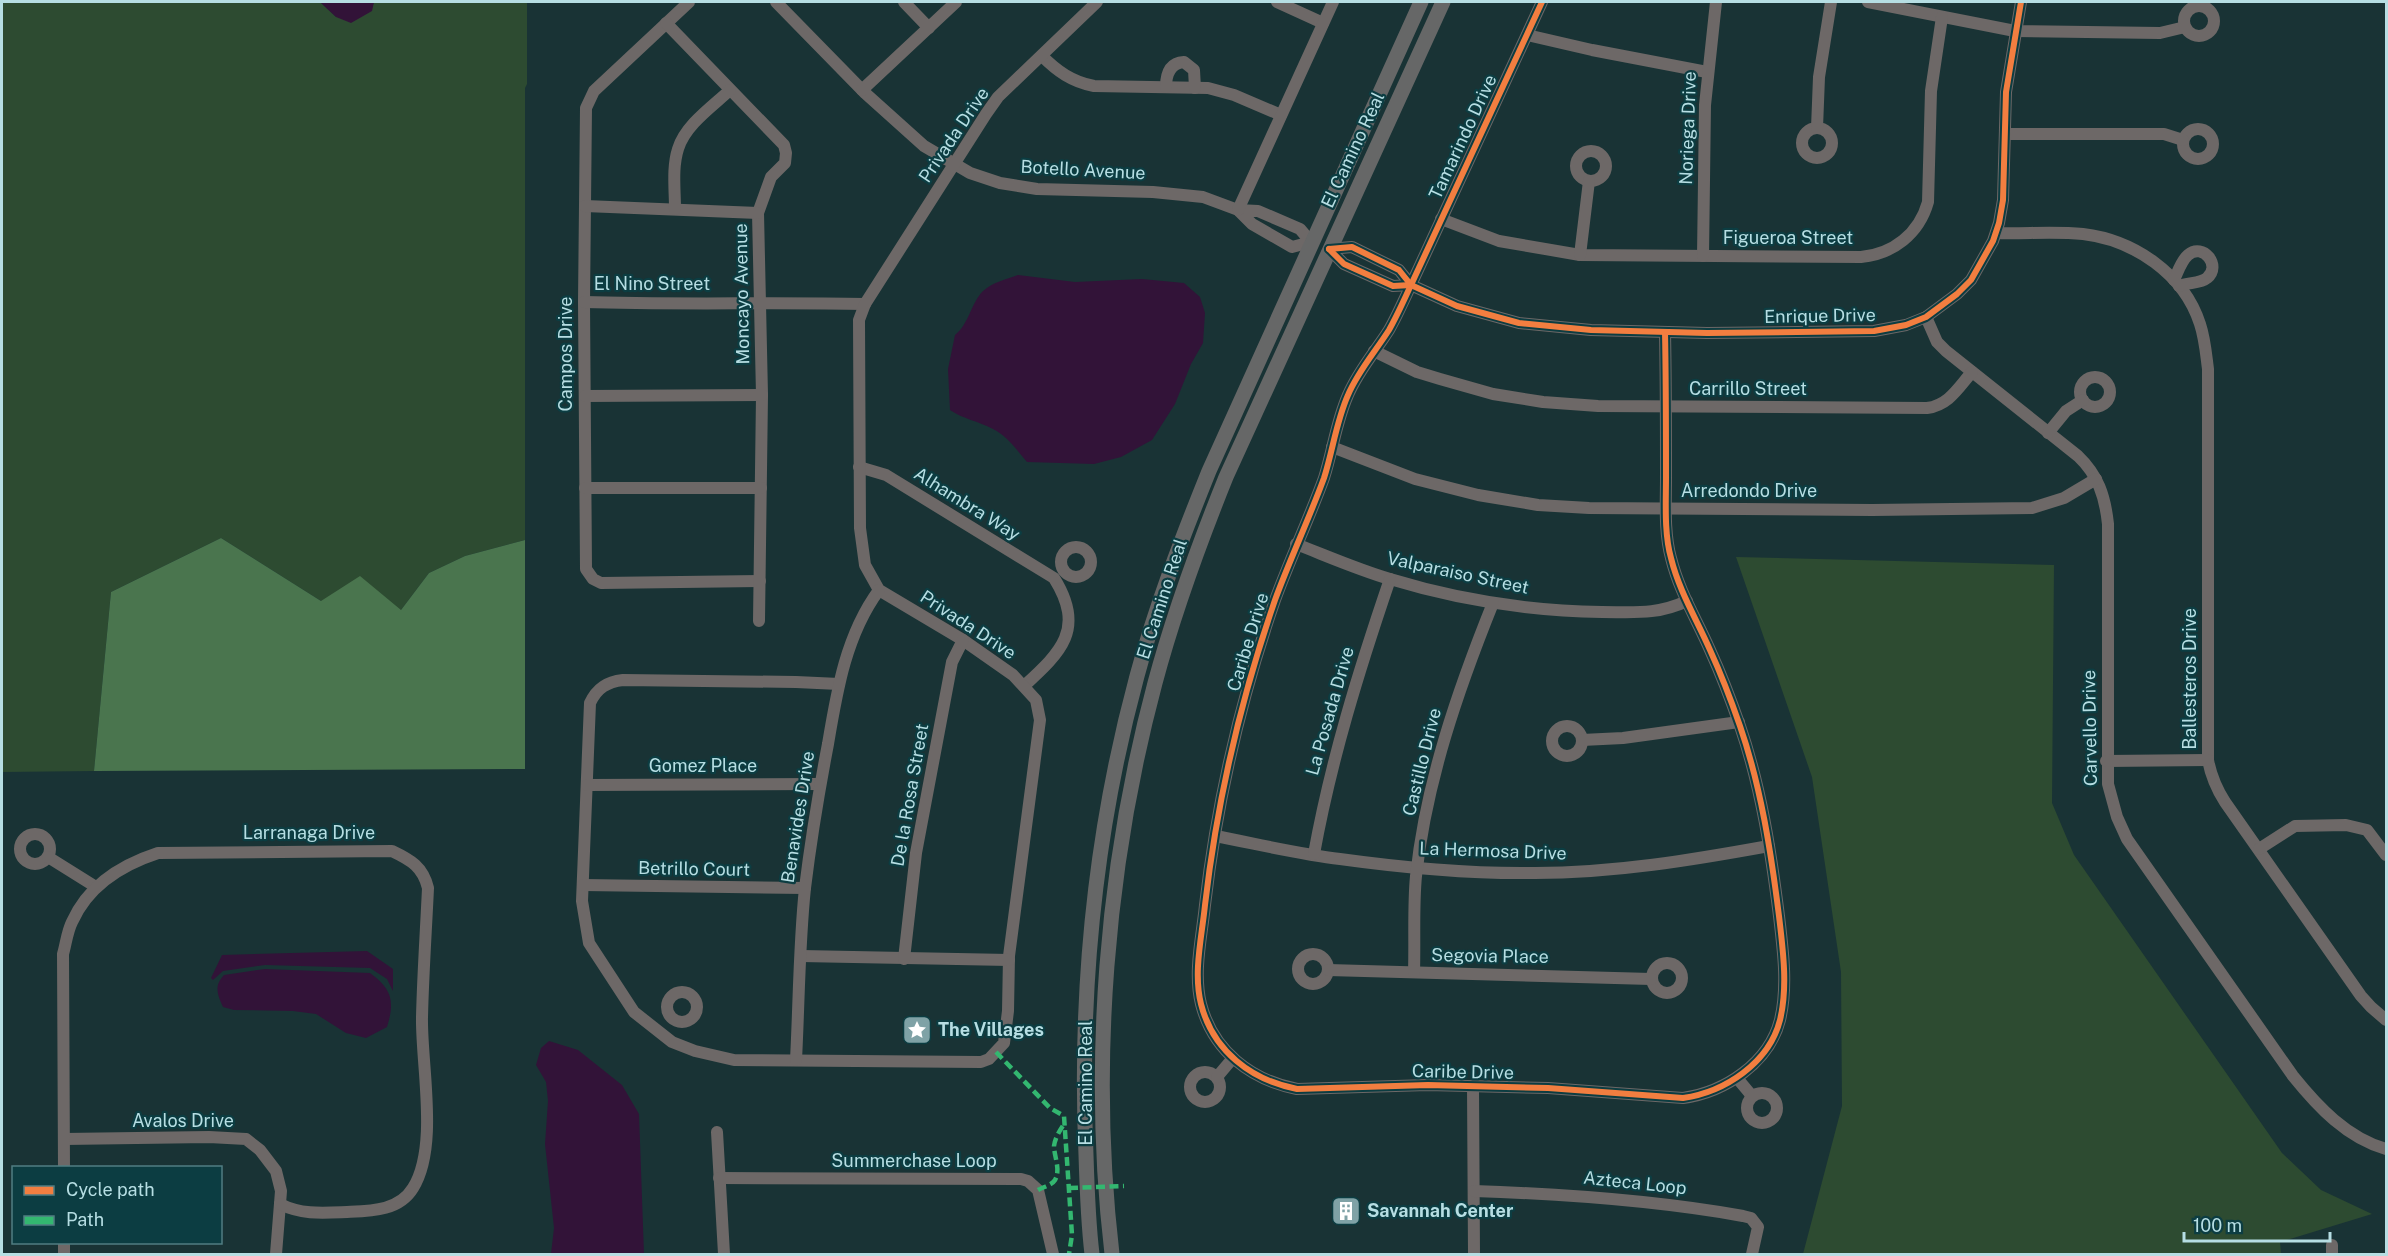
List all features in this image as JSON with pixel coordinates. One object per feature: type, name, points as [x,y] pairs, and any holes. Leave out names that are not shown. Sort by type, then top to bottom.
[{"type":"main road","name":"El Camino Real","points":[[1092,1254],[1083,1097],[1084,1034],[1096,893],[1104,831],[1121,741],[1152,625],[1180,543],[1227,427],[1421,2]]},
{"type":"main road","name":"El Camino Real","points":[[1112,1254],[1103,1097],[1107,968],[1116,879],[1141,742],[1170,631],[1200,543],[1226,477],[1443,2]]},
{"type":"main road","points":[[1311,242],[1329,249]]},
{"type":"street","name":"Campos Drive","points":[[689,2],[594,91],[586,108],[584,302],[586,569],[593,579],[601,583],[760,581]]},
{"type":"street","name":"Botello Avenue","points":[[776,2],[862,90],[924,146],[953,165],[1000,183],[1037,189],[1186,194],[1203,197],[1238,210],[1258,211],[1300,229],[1311,242],[1292,247],[1252,224],[1238,210]]},
{"type":"street","points":[[904,2],[929,28]]},
{"type":"street","points":[[862,90],[956,2]]},
{"type":"street","name":"Privada Drive","points":[[838,684],[623,680],[606,684],[594,694],[590,703],[582,901],[589,943],[634,1012],[672,1042],[719,1057],[734,1060],[981,1062],[989,1059],[1004,1043],[1008,1011],[1009,960],[1040,720],[1036,700],[1013,675],[963,640],[879,590],[867,572],[860,528],[859,320],[865,304],[998,97],[1097,2]]},
{"type":"street","points":[[1277,2],[1323,23]]},
{"type":"street","points":[[1238,210],[1334,2]]},
{"type":"street","name":"Tamarindo Drive","points":[[1411,285],[1542,2]]},
{"type":"street","name":"Noriega Drive","points":[[1703,256],[1707,72],[1716,2]]},
{"type":"street","points":[[1817,128],[1819,77],[1831,2]]},
{"type":"street","points":[[1868,2],[2015,31],[2160,33],[2185,27]]},
{"type":"street","name":"Enrique Drive","points":[[1329,249],[1344,264],[1393,286],[1411,285],[1458,306],[1519,323],[1591,330],[1665,332],[1874,332],[1926,317],[1957,294],[1971,280],[1984,260],[1996,233],[2003,200],[2006,92],[2021,2]]},
{"type":"street","name":"Figueroa Street","points":[[1441,219],[1499,241],[1580,255],[1872,256],[1904,240],[1920,221],[1928,202],[1931,91],[1942,17]]},
{"type":"street","name":"Moncayo Avenue","points":[[666,23],[784,145],[786,153],[785,163],[771,177],[758,213],[762,395],[759,621]]},
{"type":"street","points":[[1527,34],[1592,50],[1707,72]]},
{"type":"street","points":[[1042,56],[1066,76],[1079,83],[1094,86],[1195,88],[1234,95],[1281,116]]},
{"type":"street","points":[[1166,87],[1166,78],[1170,68],[1181,62],[1189,64],[1194,70],[1195,88]]},
{"type":"street","points":[[675,209],[675,178],[678,150],[682,140],[688,131],[730,90]]},
{"type":"street","points":[[2005,134],[2164,134],[2183,140]]},
{"type":"street","points":[[1580,255],[1589,182]]},
{"type":"street","points":[[585,206],[758,213]]},
{"type":"street","name":"Ballesteros Drive","points":[[1996,233],[2084,234],[2112,240],[2141,253],[2157,264],[2177,283],[2200,323],[2208,369],[2208,760],[2215,786],[2361,996],[2386,1020]]},
{"type":"street","name":"Enrique Drive","points":[[1329,249],[1352,247],[1399,270],[1411,285]]},
{"type":"street","name":"Caribe Drive","points":[[1411,285],[1389,330],[1347,396],[1323,478],[1275,601],[1244,704],[1224,786],[1215,836],[1201,939],[1199,987],[1201,1004],[1216,1038],[1233,1058],[1261,1078],[1297,1089],[1428,1085],[1577,1089],[1683,1098],[1700,1095],[1737,1078],[1756,1061],[1770,1042],[1779,1021],[1783,1002],[1783,948],[1769,846],[1750,759],[1738,722],[1670,557],[1667,510],[1665,332]]},
{"type":"street","name":"El Nino Street","points":[[584,302],[865,304]]},
{"type":"street","name":"Carvello Drive","points":[[1926,317],[1937,342],[2078,456],[2096,479],[2103,494],[2108,524],[2106,761],[2111,800],[2127,838],[2293,1076],[2317,1105],[2330,1117],[2365,1140],[2386,1149]]},
{"type":"street","name":"Carrillo Street","points":[[1374,351],[1425,374],[1470,388],[1518,399],[1588,406],[1927,408],[1942,404],[1951,398],[1972,372]]},
{"type":"street","points":[[585,396],[762,395]]},
{"type":"street","points":[[2048,432],[2066,411],[2083,400]]},
{"type":"street","name":"Arredondo Drive","points":[[1332,447],[1415,479],[1498,499],[1567,507],[1667,510],[2032,508],[2064,498],[2096,479]]},
{"type":"street","name":"Alhambra Way","points":[[859,466],[886,475],[1059,575],[1066,606],[1067,631],[1060,651],[1024,686]]},
{"type":"street","points":[[585,488],[760,488]]},
{"type":"street","name":"Valparaiso Street","points":[[1296,544],[1390,579],[1493,603],[1555,610],[1652,613],[1687,601]]},
{"type":"street","name":"La Posada Drive","points":[[1314,854],[1350,698],[1390,579]]},
{"type":"street","name":"Benavides Drive","points":[[796,1060],[805,888],[820,784],[838,684],[850,642],[866,609],[879,590]]},
{"type":"street","name":"Castillo Drive","points":[[1414,972],[1417,868],[1431,791],[1450,721],[1493,603]]},
{"type":"street","name":"De la Rosa Street","points":[[904,959],[916,853],[952,662],[963,640]]},
{"type":"street","points":[[1582,740],[1643,736],[1738,722]]},
{"type":"street","points":[[2106,761],[2208,760]]},
{"type":"street","name":"Gomez Place","points":[[586,785],[820,784]]},
{"type":"street","points":[[2259,849],[2295,826],[2346,825],[2367,830],[2386,855]]},
{"type":"street","name":"La Hermosa Drive","points":[[1215,836],[1314,854],[1417,868],[1535,873],[1598,870],[1695,860],[1769,846]]},
{"type":"street","name":"Larranaga Drive","points":[[64,1166],[63,954],[71,924],[81,905],[96,887],[122,868],[158,853],[392,851],[416,864],[425,875],[428,888],[422,1019],[427,1115],[423,1164],[412,1189],[399,1203],[373,1211],[310,1214],[280,1204]]},
{"type":"street","points":[[48,857],[96,887]]},
{"type":"street","name":"Betrillo Court","points":[[583,885],[805,888]]},
{"type":"street","points":[[801,956],[1009,960]]},
{"type":"street","name":"Segovia Place","points":[[1328,970],[1652,979]]},
{"type":"street","points":[[657,1030],[671,1016]]},
{"type":"street","points":[[1217,1077],[1233,1058]]},
{"type":"street","points":[[1737,1078],[1752,1096]]},
{"type":"street","points":[[1473,1087],[1474,1254]]},
{"type":"street","points":[[717,1132],[724,1254]]},
{"type":"street","name":"Avalos Drive","points":[[64,1139],[209,1137],[246,1139],[260,1150],[276,1171],[281,1191],[276,1254]]},
{"type":"street","name":"Summerchase Loop","points":[[719,1178],[1021,1179],[1028,1181],[1038,1190],[1053,1254]]},
{"type":"street","name":"Azteca Loop","points":[[1474,1191],[1619,1198],[1686,1205],[1743,1216],[1751,1218],[1758,1227],[1752,1254]]},
{"type":"green space","points":[[2,2],[320,2],[336,17],[371,11],[374,2],[527,2],[525,540],[465,556],[429,573],[401,610],[321,601],[221,538],[111,592],[94,771],[2,772]]},
{"type":"green space","points":[[221,538],[321,601],[360,576],[401,610],[429,573],[465,556],[525,540],[525,769],[94,771],[111,592]]},
{"type":"green space","points":[[1736,557],[2054,565],[2052,803],[2074,855],[2282,1153],[2321,1190],[2372,1214],[2280,1242],[2281,1254],[1803,1254],[1842,1106],[1841,972],[1812,777]]},
{"type":"shaded area","points":[[320,2],[374,2],[372,11],[351,23],[336,17]]},
{"type":"shaded area","points":[[1018,275],[1075,282],[1142,279],[1184,283],[1200,297],[1205,313],[1203,343],[1191,364],[1175,404],[1152,440],[1121,457],[1094,464],[1027,462],[1003,435],[950,410],[948,369],[955,335],[964,325],[983,291],[996,283]]},
{"type":"shaded area","points":[[367,951],[393,969],[393,991],[387,979],[370,968],[265,965],[223,971],[213,980],[211,978],[222,955]]},
{"type":"shaded area","points":[[265,969],[370,973],[383,985],[390,996],[391,1010],[387,1027],[366,1038],[346,1033],[316,1014],[293,1011],[234,1010],[223,1007],[218,990],[224,975]]},
{"type":"shaded area","points":[[549,1041],[578,1050],[622,1085],[639,1114],[644,1254],[551,1254],[554,1228],[545,1144],[548,1101],[546,1082],[536,1065],[541,1048]]},
{"type":"marked path","points":[[996,1052],[1050,1108],[1064,1116],[1072,1235],[1069,1254]]},
{"type":"marked path","points":[[1038,1190],[1052,1183],[1057,1176],[1054,1146],[1064,1124]]},
{"type":"marked path","points":[[1069,1188],[1124,1186]]},
{"type":"cycle path","points":[[1542,2],[1398,314],[1348,395],[1340,415],[1324,478],[1275,600],[1241,712],[1216,827],[1200,942],[1198,979],[1201,1004],[1215,1036],[1236,1061],[1264,1079],[1297,1089],[1428,1085],[1548,1088],[1683,1098],[1714,1089],[1743,1073],[1756,1062],[1774,1035],[1780,1020],[1784,995],[1783,955],[1772,868],[1759,796],[1733,707],[1674,570],[1667,538],[1665,332]]},
{"type":"cycle path","points":[[1329,249],[1344,264],[1393,286],[1411,285],[1457,306],[1519,323],[1591,330],[1707,333],[1874,331],[1906,325],[1926,317],[1957,294],[1971,280],[1993,241],[2003,200],[2006,92],[2021,2]]},
{"type":"cycle path","points":[[1329,249],[1352,247],[1399,270],[1411,285]]},
{"type":"place","name":"The Villages","points":[[917,1030]]},
{"type":"place","name":"Savannah Center","points":[[1346,1211]]}]
